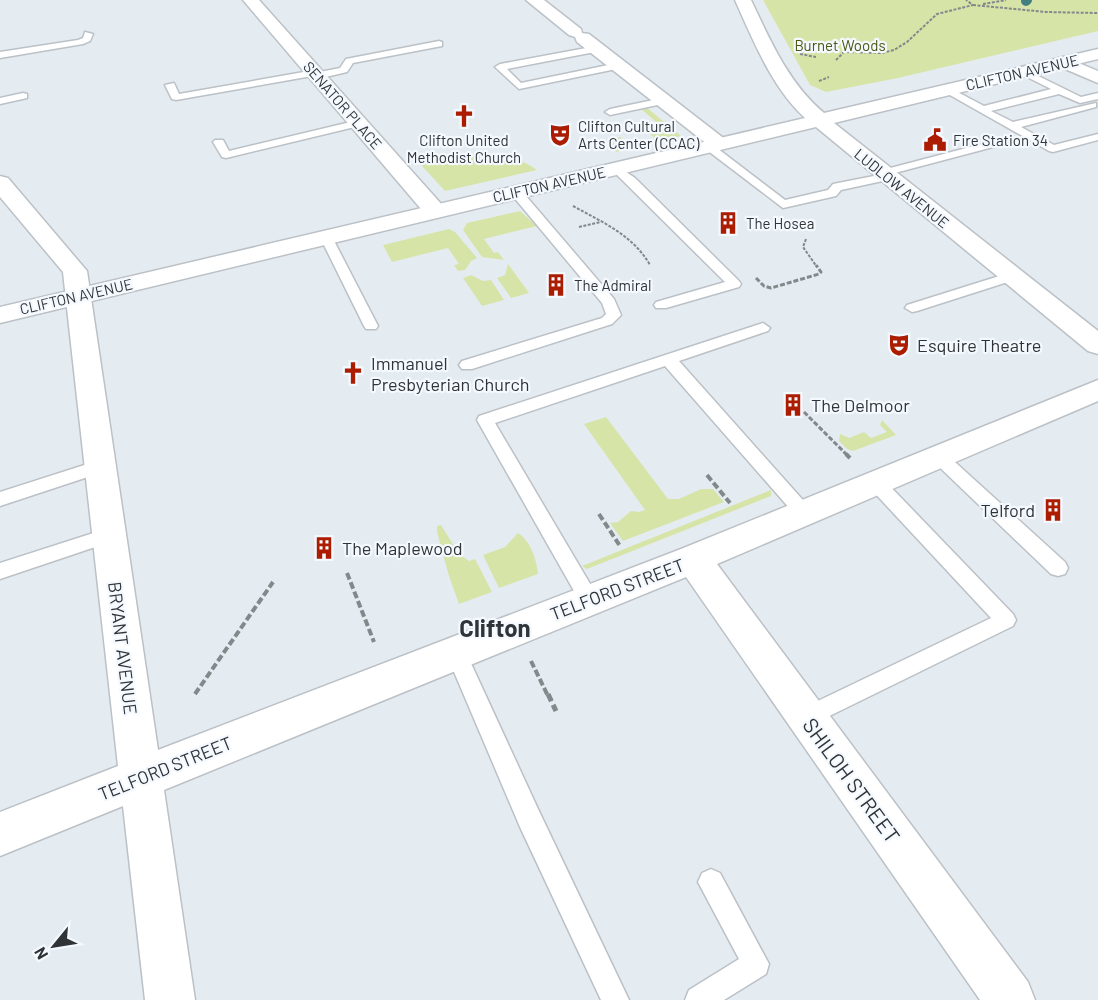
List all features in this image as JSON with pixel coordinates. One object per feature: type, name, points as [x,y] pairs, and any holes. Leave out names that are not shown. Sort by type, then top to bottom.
[{"type":"street","name":"SENATOR PLACE","points":[[251,0],[435,211]]},
{"type":"street","points":[[534,0],[658,97],[714,146]]},
{"type":"street","name":"LUDLOW AVENUE","points":[[743,0],[764,45],[799,102],[825,95],[885,175],[1098,345]]},
{"type":"street","name":"CLIFTON AVENUE","points":[[0,315],[714,146],[825,95],[873,108],[1098,54]]},
{"type":"street","points":[[1064,62],[1098,78]]},
{"type":"street","name":"BRYANT AVENUE","points":[[0,183],[75,271],[170,1000]]},
{"type":"street","name":"TELFORD STREET","points":[[0,834],[693,559],[1098,390]]},
{"type":"street","name":"SHILOH STREET","points":[[693,559],[1010,1000]]},
{"type":"lane","points":[[0,55],[81,42],[87,39],[88,34]]},
{"type":"lane","points":[[585,40],[500,67],[519,86],[618,66]]},
{"type":"lane","points":[[170,85],[176,97],[187,96],[344,70],[349,61],[439,44]]},
{"type":"lane","points":[[1024,72],[1080,100],[1096,103]]},
{"type":"lane","points":[[946,90],[1053,149],[1098,136]]},
{"type":"lane","points":[[982,110],[1061,90]]},
{"type":"lane","points":[[0,101],[23,96]]},
{"type":"lane","points":[[606,109],[658,97]]},
{"type":"lane","points":[[1011,126],[1096,103]]},
{"type":"lane","points":[[219,142],[226,155],[359,123]]},
{"type":"lane","points":[[714,146],[783,204],[832,194],[837,186],[885,175],[993,144]]},
{"type":"lane","points":[[616,168],[734,284],[661,305]]},
{"type":"lane","points":[[467,365],[607,321],[614,315],[609,302],[516,192]]},
{"type":"lane","points":[[326,237],[371,326]]},
{"type":"lane","points":[[912,308],[1012,276]]},
{"type":"lane","points":[[589,599],[484,420],[763,328]]},
{"type":"lane","points":[[668,359],[804,513]]},
{"type":"lane","points":[[939,457],[1058,568]]},
{"type":"lane","points":[[0,499],[100,466]]},
{"type":"lane","points":[[807,717],[1006,620],[876,483]]},
{"type":"lane","points":[[0,570],[109,536]]},
{"type":"lane","points":[[456,653],[529,818],[615,1000]]},
{"type":"lane","points":[[699,1000],[756,964],[711,882]]},
{"type":"path","points":[[966,0],[973,5],[1046,12],[1098,13]]},
{"type":"path","points":[[836,60],[844,52],[885,53],[894,50],[922,30],[935,15],[951,8],[1006,0]]},
{"type":"path","points":[[802,54],[816,57]]},
{"type":"path","points":[[570,203],[576,209],[621,233],[642,251],[650,265]]},
{"type":"path","points":[[756,278],[771,288],[819,274],[821,272],[803,247],[806,239]]},
{"type":"path","points":[[804,412],[850,458]]},
{"type":"path","points":[[707,475],[730,503]]},
{"type":"path","points":[[599,514],[620,546]]},
{"type":"path","points":[[347,573],[374,642]]},
{"type":"path","points":[[195,694],[273,582]]},
{"type":"path","points":[[530,659],[556,711]]},
{"type":"green space","name":"Burnet Woods","points":[[763,0],[1098,0],[1098,31],[898,78],[826,92],[810,85]]},
{"type":"green space","points":[[646,107],[681,136],[616,152],[607,140],[620,137],[629,144],[656,139],[648,132],[662,127],[641,109]]},
{"type":"green space","points":[[476,153],[508,156],[537,170],[445,191],[421,165]]},
{"type":"green space","points":[[520,211],[537,226],[484,239],[494,253],[498,252],[504,260],[482,257],[463,230],[467,223]]},
{"type":"green space","points":[[449,229],[455,232],[477,258],[471,261],[465,270],[458,271],[454,265],[459,264],[448,248],[392,262],[383,245]]},
{"type":"green space","points":[[508,264],[529,293],[511,298],[497,278],[505,275]]},
{"type":"green space","points":[[471,275],[483,281],[491,280],[504,300],[482,306],[463,278]]},
{"type":"green space","points":[[606,417],[668,499],[679,499],[701,489],[713,489],[724,502],[623,541],[610,523],[618,522],[631,511],[645,510],[584,424]]},
{"type":"green space","points":[[882,420],[896,435],[853,451],[847,449],[839,441],[840,434],[849,438],[864,432],[871,438],[887,432],[880,425]]},
{"type":"green space","points":[[771,490],[771,496],[587,569],[582,566]]},
{"type":"green space","points":[[441,525],[459,554],[469,561],[475,559],[492,592],[459,604],[437,532],[437,526]]},
{"type":"green space","points":[[518,533],[526,540],[532,551],[538,574],[499,588],[483,555],[505,547]]},
{"type":"place","name":"Clifton United Methodist Church","points":[[464,116]]},
{"type":"place","name":"Clifton Cultural Arts Center (CCAC)","points":[[560,135]]},
{"type":"place","name":"Fire Station 34","points":[[935,140]]},
{"type":"place","name":"The Hosea","points":[[728,223]]},
{"type":"place","name":"The Admiral","points":[[556,285]]},
{"type":"place","name":"Esquire Theatre","points":[[899,345]]},
{"type":"place","name":"Immanuel Presbyterian Church","points":[[353,373]]},
{"type":"place","name":"The Delmoor","points":[[793,405]]},
{"type":"place","name":"Telford","points":[[1053,510]]},
{"type":"place","name":"The Maplewood","points":[[324,548]]},
{"type":"district","name":"Clifton","points":[[495,627]]}]
